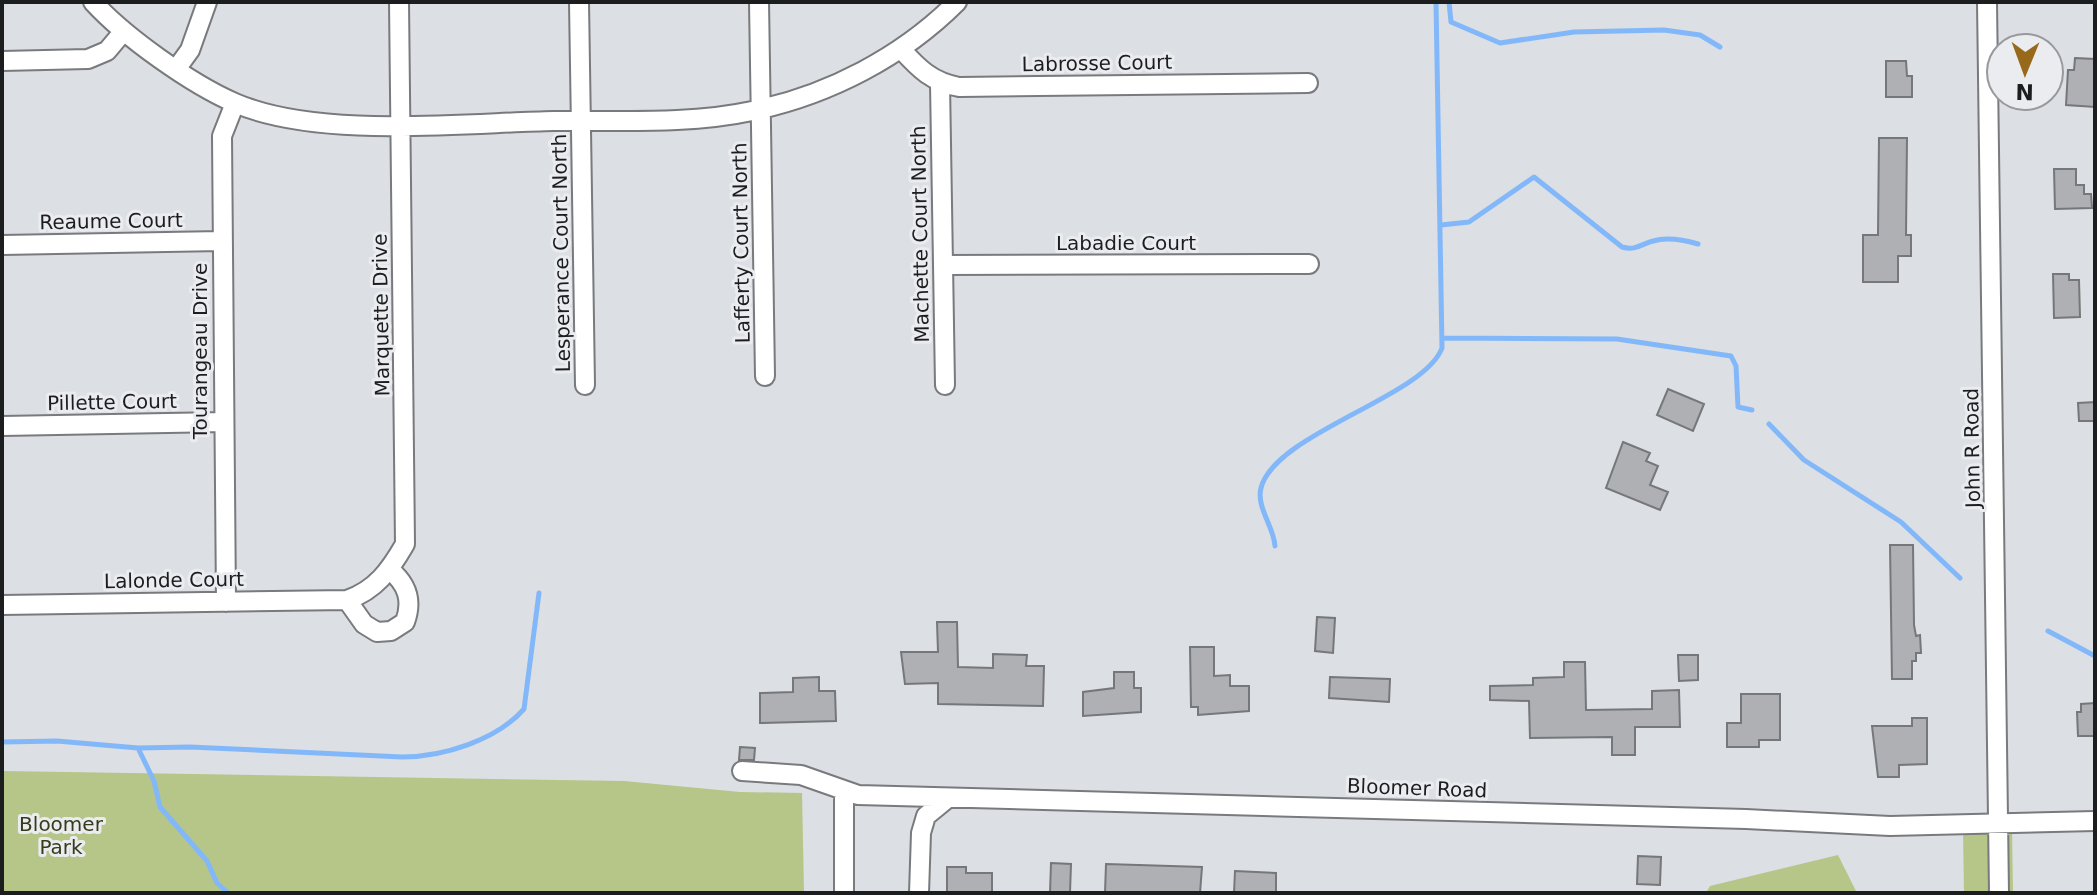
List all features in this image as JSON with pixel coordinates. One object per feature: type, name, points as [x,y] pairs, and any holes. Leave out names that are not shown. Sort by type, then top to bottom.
[{"type":"street","points":[[93,2],[123,32],[235,103],[323,122],[399,125],[666,120],[761,108],[836,83],[901,49],[954,3]]},
{"type":"street","points":[[177,68],[190,50],[207,2]]},
{"type":"street","name":"Marquette Drive","points":[[347,600],[365,594],[390,570],[405,544],[399,2]]},
{"type":"street","name":"Lesperance Court North","points":[[579,2],[585,385]]},
{"type":"street","name":"Lafferty Court North","points":[[759,2],[765,376]]},
{"type":"street","name":"John R Road","points":[[1987,2],[1999,893]]},
{"type":"street","points":[[2,61],[88,59],[107,51],[123,32]]},
{"type":"street","points":[[901,49],[923,72],[940,83]]},
{"type":"street","name":"Labrosse Court","points":[[940,83],[988,88],[1308,83]]},
{"type":"street","name":"Machette Court North","points":[[940,83],[945,385]]},
{"type":"street","name":"Tourangeau Drive","points":[[226,602],[222,422],[222,136],[235,103]]},
{"type":"street","name":"Reaume Court","points":[[2,245],[221,241]]},
{"type":"street","name":"Labadie Court","points":[[943,265],[1309,264]]},
{"type":"street","name":"Pillette Court","points":[[2,426],[222,422]]},
{"type":"street","points":[[347,600],[364,624],[377,632],[398,628],[405,622],[409,598],[402,581],[390,570]]},
{"type":"street","name":"Lalonde Court","points":[[2,605],[347,600]]},
{"type":"street","name":"Bloomer Road","points":[[742,771],[801,775],[844,792],[948,798],[1760,820],[1876,826],[2095,821]]},
{"type":"street","points":[[844,792],[844,893]]},
{"type":"street","points":[[919,893],[926,816],[948,798]]},
{"type":"green space","name":"Bloomer Park","points":[[2,771],[624,781],[740,792],[802,793],[804,893],[2,893]]},
{"type":"green space","points":[[2012,828],[2013,893],[1964,893],[1963,829]]},
{"type":"green space","points":[[1838,855],[1857,893],[1706,893],[1710,886]]},
{"type":"building","points":[[2075,58],[2095,59],[2095,107],[2066,105],[2068,70],[2074,70]]},
{"type":"building","points":[[1886,61],[1906,61],[1907,76],[1912,76],[1912,97],[1886,97]]},
{"type":"building","points":[[1879,138],[1907,138],[1906,235],[1911,235],[1911,256],[1898,256],[1898,282],[1863,282],[1863,235],[1878,235]]},
{"type":"building","points":[[2054,169],[2076,169],[2076,185],[2084,185],[2084,194],[2091,194],[2092,208],[2055,209]]},
{"type":"building","points":[[2053,274],[2069,274],[2069,280],[2079,280],[2080,317],[2054,318]]},
{"type":"building","points":[[1668,389],[1704,404],[1693,431],[1657,415]]},
{"type":"building","points":[[2095,402],[2095,421],[2079,421],[2078,403]]},
{"type":"building","points":[[1623,442],[1650,453],[1646,461],[1658,466],[1650,485],[1668,492],[1660,510],[1606,488]]},
{"type":"building","points":[[1890,545],[1913,545],[1914,625],[1916,636],[1920,635],[1921,653],[1916,653],[1916,661],[1912,661],[1912,679],[1892,679]]},
{"type":"building","points":[[1317,617],[1335,618],[1333,653],[1315,651]]},
{"type":"building","points":[[937,622],[957,622],[958,667],[993,668],[993,654],[1027,655],[1026,666],[1044,666],[1043,706],[938,704],[938,683],[905,684],[901,652],[938,652]]},
{"type":"building","points":[[1190,647],[1214,647],[1214,676],[1230,675],[1230,686],[1249,686],[1249,711],[1198,715],[1198,707],[1191,707]]},
{"type":"building","points":[[1678,655],[1698,655],[1698,680],[1679,681]]},
{"type":"building","points":[[1564,662],[1585,662],[1586,710],[1652,709],[1652,691],[1679,690],[1680,727],[1635,727],[1635,755],[1612,755],[1612,737],[1530,738],[1529,701],[1490,700],[1490,686],[1533,685],[1533,678],[1564,677]]},
{"type":"building","points":[[1114,672],[1134,672],[1134,688],[1141,688],[1141,712],[1083,716],[1083,692],[1114,688]]},
{"type":"building","points":[[819,677],[819,691],[835,691],[836,721],[760,723],[760,693],[793,692],[793,678]]},
{"type":"building","points":[[1330,677],[1390,679],[1389,702],[1329,698]]},
{"type":"building","points":[[1741,694],[1780,694],[1780,740],[1759,740],[1759,747],[1727,747],[1727,723],[1741,723]]},
{"type":"building","points":[[2095,703],[2095,736],[2078,736],[2077,712],[2081,712],[2081,704]]},
{"type":"building","points":[[1912,718],[1927,718],[1927,764],[1899,765],[1899,777],[1878,777],[1872,726],[1912,726]]},
{"type":"building","points":[[740,747],[755,748],[754,760],[739,760]]},
{"type":"building","points":[[1638,856],[1661,857],[1660,885],[1637,884]]},
{"type":"building","points":[[1051,863],[1071,864],[1070,893],[1050,893]]},
{"type":"building","points":[[1106,864],[1202,867],[1200,893],[1105,893]]},
{"type":"building","points":[[947,867],[966,867],[966,873],[992,873],[992,893],[947,893]]},
{"type":"building","points":[[1235,871],[1276,873],[1276,893],[1234,893]]},
{"type":"waterway","points":[[1275,546],[1260,495],[1272,468],[1320,432],[1408,383],[1430,366],[1442,348],[1436,2]]},
{"type":"waterway","points":[[1449,2],[1451,22],[1500,43],[1574,32],[1664,30],[1700,35],[1720,47]]},
{"type":"waterway","points":[[1441,225],[1469,222],[1534,177],[1622,247],[1635,248],[1664,239],[1698,244]]},
{"type":"waterway","points":[[1443,338],[1617,339],[1731,356],[1736,366],[1738,407],[1752,410]]},
{"type":"waterway","points":[[1769,424],[1804,460],[1901,522],[1960,578]]},
{"type":"waterway","points":[[2,742],[57,741],[138,748],[190,747],[402,757],[452,750],[499,730],[524,709],[539,593]]},
{"type":"waterway","points":[[2048,631],[2095,656]]},
{"type":"waterway","points":[[138,748],[154,781],[160,807],[207,861],[217,883],[228,893]]}]
